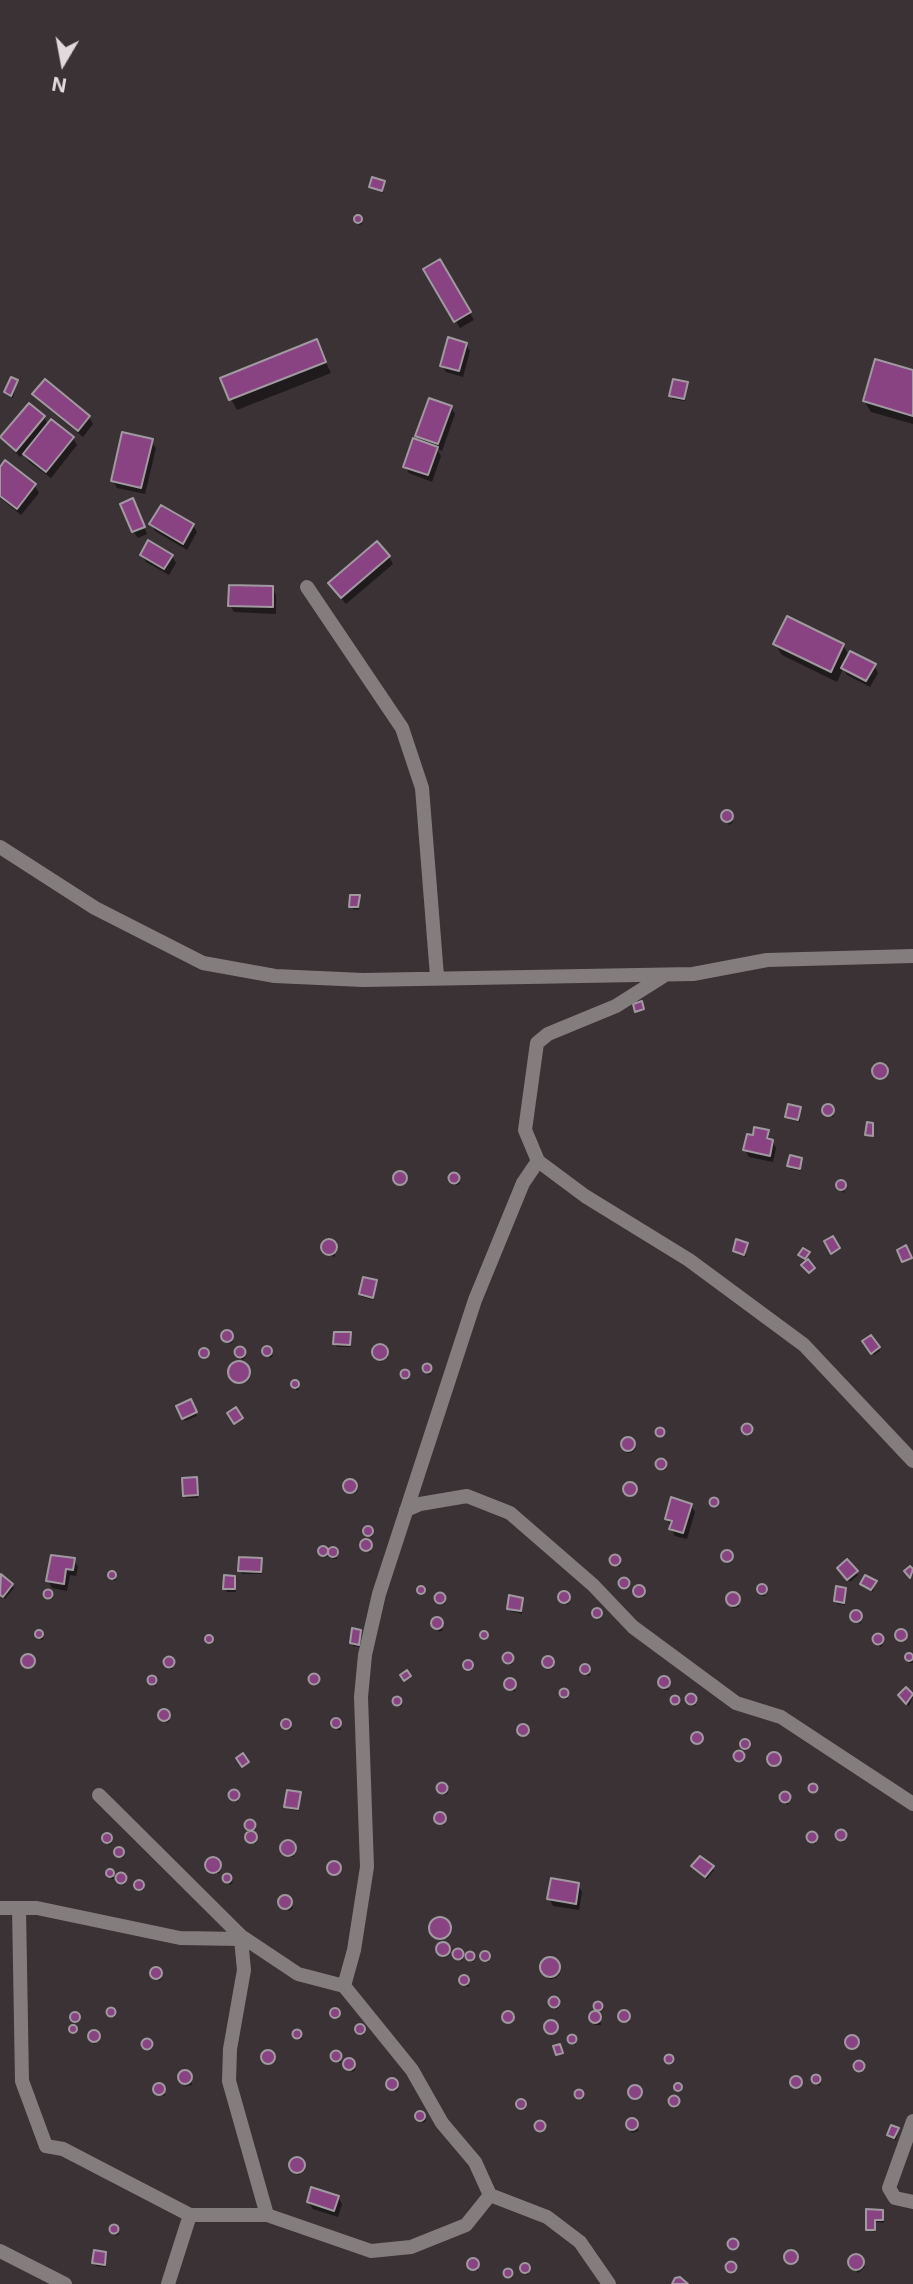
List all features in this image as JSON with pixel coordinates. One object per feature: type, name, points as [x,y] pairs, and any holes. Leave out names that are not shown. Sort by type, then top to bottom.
[{"type":"street","points":[[307,587],[402,728],[422,788],[437,976]]},
{"type":"street","points":[[0,847],[95,908],[203,963],[275,976],[363,980],[437,976],[665,975],[693,974],[767,960],[913,956]]},
{"type":"street","points":[[665,975],[616,1006],[548,1034],[537,1043],[525,1130],[538,1161],[585,1196],[689,1260],[804,1345],[913,1461]]},
{"type":"street","points":[[344,1986],[354,1950],[367,1867],[361,1697],[365,1655],[379,1594],[475,1300],[523,1183],[538,1161]]},
{"type":"street","points":[[406,1510],[420,1504],[467,1496],[510,1513],[593,1585],[633,1627],[726,1696],[736,1703],[781,1717],[913,1804]]},
{"type":"street","points":[[99,1795],[242,1936],[298,1973],[344,1986],[412,2070],[442,2123],[475,2162],[490,2195],[547,2217],[580,2242],[609,2284]]},
{"type":"street","points":[[0,1908],[37,1908],[180,1938],[241,1939],[244,1970],[230,2049],[229,2081],[267,2215]]},
{"type":"street","points":[[19,1908],[22,2081],[47,2146],[63,2148],[190,2216],[267,2215],[371,2251],[411,2247],[466,2225],[490,2195]]},
{"type":"street","points":[[913,2121],[889,2188],[895,2198],[913,2202]]},
{"type":"street","points":[[168,2284],[190,2216]]},
{"type":"street","points":[[0,2251],[65,2284]]},
{"type":"building","points":[[372,177],[385,181],[382,191],[369,187]]},
{"type":"building","points":[[358,215],[362,219],[358,223],[354,219]]},
{"type":"building","points":[[440,259],[471,312],[454,322],[423,269]]},
{"type":"building","points":[[448,337],[467,343],[459,371],[440,366]]},
{"type":"building","points":[[317,339],[326,362],[229,400],[220,378]]},
{"type":"building","points":[[875,359],[913,370],[913,416],[863,401]]},
{"type":"building","points":[[11,377],[18,380],[11,396],[4,392]]},
{"type":"building","points":[[45,379],[90,416],[78,431],[32,394]]},
{"type":"building","points":[[673,379],[688,382],[684,399],[669,396]]},
{"type":"building","points":[[429,398],[452,406],[438,444],[415,436]]},
{"type":"building","points":[[29,403],[45,416],[16,451],[0,437]]},
{"type":"building","points":[[51,419],[74,437],[46,472],[23,454]]},
{"type":"building","points":[[122,432],[153,439],[141,488],[111,481]]},
{"type":"building","points":[[413,438],[438,447],[428,475],[403,467]]},
{"type":"building","points":[[5,460],[36,484],[17,509],[0,496],[0,467]]},
{"type":"building","points":[[133,498],[145,527],[132,532],[120,504]]},
{"type":"building","points":[[161,505],[194,524],[183,544],[149,524]]},
{"type":"building","points":[[148,540],[173,555],[164,569],[140,555]]},
{"type":"building","points":[[377,541],[390,556],[341,598],[328,583]]},
{"type":"building","points":[[229,585],[273,586],[273,607],[228,606]]},
{"type":"building","points":[[787,616],[844,644],[831,672],[773,644]]},
{"type":"building","points":[[850,651],[876,664],[866,681],[841,668]]},
{"type":"building","points":[[722,811],[732,811],[732,821],[722,821]]},
{"type":"building","points":[[350,895],[360,895],[358,907],[349,907]]},
{"type":"building","points":[[642,1001],[644,1009],[635,1012],[633,1004]]},
{"type":"building","points":[[880,1063],[888,1071],[880,1079],[872,1071]]},
{"type":"building","points":[[788,1104],[801,1107],[798,1120],[785,1117]]},
{"type":"building","points":[[823,1105],[833,1105],[833,1115],[823,1115]]},
{"type":"building","points":[[867,1122],[873,1123],[873,1136],[865,1135]]},
{"type":"building","points":[[754,1127],[769,1130],[767,1138],[773,1140],[770,1156],[743,1150],[747,1134],[753,1135]]},
{"type":"building","points":[[790,1155],[802,1158],[800,1169],[787,1166]]},
{"type":"building","points":[[397,1171],[403,1171],[407,1178],[403,1185],[397,1185],[393,1181],[393,1175]]},
{"type":"building","points":[[454,1173],[458,1174],[458,1182],[454,1183],[450,1182],[449,1178],[450,1174]]},
{"type":"building","points":[[841,1180],[845,1181],[845,1189],[841,1190],[837,1189],[836,1185],[837,1181]]},
{"type":"building","points":[[833,1236],[840,1248],[831,1254],[824,1241]]},
{"type":"building","points":[[326,1239],[332,1239],[337,1247],[335,1253],[326,1255],[321,1250],[321,1244]]},
{"type":"building","points":[[736,1239],[748,1243],[744,1255],[733,1251]]},
{"type":"building","points":[[906,1245],[912,1258],[902,1262],[897,1250]]},
{"type":"building","points":[[803,1248],[810,1252],[805,1259],[798,1255]]},
{"type":"building","points":[[808,1259],[815,1268],[809,1273],[801,1265]]},
{"type":"building","points":[[363,1277],[377,1280],[373,1298],[359,1294]]},
{"type":"building","points":[[227,1330],[233,1336],[227,1342],[221,1336]]},
{"type":"building","points":[[334,1332],[351,1332],[350,1345],[333,1344]]},
{"type":"building","points":[[871,1335],[880,1347],[871,1354],[862,1341]]},
{"type":"building","points":[[380,1344],[386,1346],[386,1358],[380,1360],[374,1358],[372,1352],[374,1346]]},
{"type":"building","points":[[240,1346],[246,1352],[240,1358],[234,1352]]},
{"type":"building","points":[[267,1346],[272,1351],[267,1356],[262,1351]]},
{"type":"building","points":[[204,1348],[208,1349],[208,1357],[204,1358],[200,1357],[199,1353],[200,1349]]},
{"type":"building","points":[[239,1361],[247,1364],[250,1372],[247,1380],[239,1383],[231,1380],[228,1372],[231,1364]]},
{"type":"building","points":[[427,1364],[431,1368],[427,1372],[423,1368]]},
{"type":"building","points":[[405,1369],[410,1374],[405,1379],[400,1374]]},
{"type":"building","points":[[295,1380],[299,1384],[295,1388],[291,1384]]},
{"type":"building","points":[[191,1399],[197,1412],[182,1419],[176,1406]]},
{"type":"building","points":[[236,1407],[243,1418],[234,1424],[227,1413]]},
{"type":"building","points":[[747,1424],[751,1425],[751,1433],[747,1434],[743,1433],[742,1429],[743,1425]]},
{"type":"building","points":[[660,1428],[664,1432],[660,1436],[656,1432]]},
{"type":"building","points":[[625,1437],[631,1437],[635,1444],[631,1451],[625,1451],[621,1447],[621,1441]]},
{"type":"building","points":[[661,1459],[665,1460],[665,1468],[661,1469],[657,1468],[656,1464],[657,1460]]},
{"type":"building","points":[[197,1477],[198,1495],[183,1496],[182,1478]]},
{"type":"building","points":[[347,1479],[353,1479],[357,1486],[353,1493],[347,1493],[343,1489],[343,1483]]},
{"type":"building","points":[[627,1482],[633,1482],[637,1489],[633,1496],[627,1496],[623,1492],[623,1486]]},
{"type":"building","points":[[671,1497],[692,1504],[683,1533],[669,1529],[672,1521],[665,1519]]},
{"type":"building","points":[[714,1498],[718,1502],[714,1506],[710,1502]]},
{"type":"building","points":[[368,1526],[372,1527],[372,1535],[368,1536],[364,1535],[363,1531],[364,1527]]},
{"type":"building","points":[[366,1539],[372,1545],[366,1551],[360,1545]]},
{"type":"building","points":[[323,1546],[328,1551],[323,1556],[318,1551]]},
{"type":"building","points":[[333,1547],[338,1552],[333,1557],[328,1552]]},
{"type":"building","points":[[722,1551],[732,1551],[732,1561],[722,1561]]},
{"type":"building","points":[[51,1555],[75,1558],[73,1570],[66,1569],[64,1584],[46,1581]]},
{"type":"building","points":[[615,1555],[619,1556],[619,1564],[615,1565],[611,1564],[610,1560],[611,1556]]},
{"type":"building","points":[[239,1557],[262,1558],[261,1572],[238,1571]]},
{"type":"building","points":[[847,1559],[858,1571],[847,1580],[837,1568]]},
{"type":"building","points":[[910,1566],[913,1569],[910,1578],[904,1571]]},
{"type":"building","points":[[112,1571],[116,1575],[112,1579],[108,1575]]},
{"type":"building","points":[[1,1574],[13,1584],[3,1597],[0,1595]]},
{"type":"building","points":[[224,1575],[235,1576],[235,1589],[223,1589]]},
{"type":"building","points":[[865,1575],[877,1581],[871,1590],[860,1584]]},
{"type":"building","points":[[624,1577],[630,1583],[624,1589],[618,1583]]},
{"type":"building","points":[[762,1584],[766,1585],[766,1593],[762,1594],[758,1593],[757,1589],[758,1585]]},
{"type":"building","points":[[421,1586],[425,1590],[421,1594],[417,1590]]},
{"type":"building","points":[[634,1586],[644,1586],[644,1596],[634,1596]]},
{"type":"building","points":[[836,1586],[846,1588],[844,1603],[834,1601]]},
{"type":"building","points":[[48,1589],[53,1594],[48,1599],[43,1594]]},
{"type":"building","points":[[564,1591],[570,1597],[564,1603],[558,1597]]},
{"type":"building","points":[[733,1592],[738,1594],[738,1604],[733,1606],[728,1604],[726,1599],[728,1594]]},
{"type":"building","points":[[440,1593],[444,1594],[444,1602],[440,1603],[436,1602],[435,1598],[436,1594]]},
{"type":"building","points":[[509,1595],[523,1598],[521,1611],[507,1609]]},
{"type":"building","points":[[597,1608],[601,1609],[601,1617],[597,1618],[593,1617],[592,1613],[593,1609]]},
{"type":"building","points":[[851,1611],[861,1611],[861,1621],[851,1621]]},
{"type":"building","points":[[437,1617],[443,1623],[437,1629],[431,1623]]},
{"type":"building","points":[[352,1628],[361,1630],[359,1645],[350,1643]]},
{"type":"building","points":[[901,1629],[907,1635],[901,1641],[895,1635]]},
{"type":"building","points":[[39,1630],[43,1634],[39,1638],[35,1634]]},
{"type":"building","points":[[484,1631],[488,1635],[484,1639],[480,1635]]},
{"type":"building","points":[[878,1634],[882,1635],[882,1643],[878,1644],[874,1643],[873,1639],[874,1635]]},
{"type":"building","points":[[209,1635],[213,1639],[209,1643],[205,1639]]},
{"type":"building","points":[[508,1653],[512,1654],[512,1662],[508,1663],[504,1662],[503,1658],[504,1654]]},
{"type":"building","points":[[909,1653],[913,1657],[909,1661],[905,1657]]},
{"type":"building","points":[[25,1654],[31,1654],[35,1661],[31,1668],[25,1668],[21,1664],[21,1658]]},
{"type":"building","points":[[169,1656],[175,1662],[169,1668],[163,1662]]},
{"type":"building","points":[[548,1656],[554,1662],[548,1668],[542,1662]]},
{"type":"building","points":[[468,1660],[473,1665],[468,1670],[463,1665]]},
{"type":"building","points":[[585,1664],[589,1665],[589,1673],[585,1674],[581,1673],[580,1669],[581,1665]]},
{"type":"building","points":[[407,1670],[411,1676],[404,1681],[400,1675]]},
{"type":"building","points":[[314,1674],[318,1675],[318,1683],[314,1684],[310,1683],[309,1679],[310,1675]]},
{"type":"building","points":[[152,1675],[157,1680],[152,1685],[147,1680]]},
{"type":"building","points":[[664,1676],[670,1682],[664,1688],[658,1682]]},
{"type":"building","points":[[510,1678],[516,1684],[510,1690],[504,1684]]},
{"type":"building","points":[[906,1687],[913,1694],[906,1704],[898,1695]]},
{"type":"building","points":[[564,1689],[568,1693],[564,1697],[560,1693]]},
{"type":"building","points":[[691,1694],[695,1695],[695,1703],[691,1704],[687,1703],[686,1699],[687,1695]]},
{"type":"building","points":[[675,1696],[679,1700],[675,1704],[671,1700]]},
{"type":"building","points":[[397,1697],[401,1701],[397,1705],[393,1701]]},
{"type":"building","points":[[164,1709],[170,1715],[164,1721],[158,1715]]},
{"type":"building","points":[[336,1718],[340,1719],[340,1727],[336,1728],[332,1727],[331,1723],[332,1719]]},
{"type":"building","points":[[286,1719],[290,1720],[290,1728],[286,1729],[282,1728],[281,1724],[282,1720]]},
{"type":"building","points":[[523,1724],[529,1730],[523,1736],[517,1730]]},
{"type":"building","points":[[697,1732],[703,1738],[697,1744],[691,1738]]},
{"type":"building","points":[[745,1739],[749,1740],[749,1748],[745,1749],[741,1748],[740,1744],[741,1740]]},
{"type":"building","points":[[739,1750],[745,1756],[739,1762],[733,1756]]},
{"type":"building","points":[[774,1752],[779,1754],[779,1764],[774,1766],[769,1764],[767,1759],[769,1754]]},
{"type":"building","points":[[243,1753],[249,1762],[242,1767],[236,1758]]},
{"type":"building","points":[[442,1782],[448,1788],[442,1794],[436,1788]]},
{"type":"building","points":[[813,1784],[817,1788],[813,1792],[809,1788]]},
{"type":"building","points":[[234,1789],[240,1795],[234,1801],[228,1795]]},
{"type":"building","points":[[287,1790],[301,1792],[298,1809],[284,1807]]},
{"type":"building","points":[[785,1792],[789,1793],[789,1801],[785,1802],[781,1801],[780,1797],[781,1793]]},
{"type":"building","points":[[440,1812],[446,1818],[440,1824],[434,1818]]},
{"type":"building","points":[[250,1819],[256,1825],[250,1831],[244,1825]]},
{"type":"building","points":[[841,1830],[845,1831],[845,1839],[841,1840],[837,1839],[836,1835],[837,1831]]},
{"type":"building","points":[[251,1831],[257,1837],[251,1843],[245,1837]]},
{"type":"building","points":[[812,1831],[818,1837],[812,1843],[806,1837]]},
{"type":"building","points":[[107,1833],[112,1838],[107,1843],[102,1838]]},
{"type":"building","points":[[288,1840],[294,1842],[294,1854],[288,1856],[282,1854],[280,1848],[282,1842]]},
{"type":"building","points":[[119,1847],[123,1848],[123,1856],[119,1857],[115,1856],[114,1852],[115,1848]]},
{"type":"building","points":[[700,1856],[714,1866],[705,1877],[691,1866]]},
{"type":"building","points":[[213,1857],[219,1859],[219,1871],[213,1873],[207,1871],[205,1865],[207,1859]]},
{"type":"building","points":[[334,1861],[339,1863],[339,1873],[334,1875],[329,1873],[327,1868],[329,1863]]},
{"type":"building","points":[[110,1869],[114,1873],[110,1877],[106,1873]]},
{"type":"building","points":[[121,1872],[127,1878],[121,1884],[115,1878]]},
{"type":"building","points":[[227,1873],[232,1878],[227,1883],[222,1878]]},
{"type":"building","points":[[551,1878],[579,1883],[576,1904],[547,1899]]},
{"type":"building","points":[[139,1880],[143,1881],[143,1889],[139,1890],[135,1889],[134,1885],[135,1881]]},
{"type":"building","points":[[282,1895],[288,1895],[292,1902],[288,1909],[282,1909],[278,1905],[278,1899]]},
{"type":"building","points":[[440,1917],[448,1920],[451,1928],[448,1936],[440,1939],[432,1936],[429,1928],[432,1920]]},
{"type":"building","points":[[443,1942],[448,1944],[448,1954],[443,1956],[438,1954],[436,1949],[438,1944]]},
{"type":"building","points":[[458,1949],[462,1950],[462,1958],[458,1959],[454,1958],[453,1954],[454,1950]]},
{"type":"building","points":[[470,1951],[475,1956],[470,1961],[465,1956]]},
{"type":"building","points":[[485,1951],[490,1956],[485,1961],[480,1956]]},
{"type":"building","points":[[546,1957],[554,1957],[560,1967],[554,1977],[546,1977],[540,1971],[540,1963]]},
{"type":"building","points":[[156,1967],[162,1973],[156,1979],[150,1973]]},
{"type":"building","points":[[464,1975],[468,1976],[468,1984],[464,1985],[460,1984],[459,1980],[460,1976]]},
{"type":"building","points":[[554,1997],[558,1998],[558,2006],[554,2007],[550,2006],[549,2002],[550,1998]]},
{"type":"building","points":[[598,2001],[603,2006],[598,2011],[593,2006]]},
{"type":"building","points":[[111,2008],[115,2012],[111,2016],[107,2012]]},
{"type":"building","points":[[335,2008],[340,2013],[335,2018],[330,2013]]},
{"type":"building","points":[[624,2010],[630,2016],[624,2022],[618,2016]]},
{"type":"building","points":[[508,2011],[514,2017],[508,2023],[502,2017]]},
{"type":"building","points":[[75,2012],[79,2013],[79,2021],[75,2022],[71,2021],[70,2017],[71,2013]]},
{"type":"building","points":[[590,2012],[600,2012],[600,2022],[590,2022]]},
{"type":"building","points":[[551,2020],[556,2022],[556,2032],[551,2034],[546,2032],[544,2027],[546,2022]]},
{"type":"building","points":[[360,2024],[365,2029],[360,2034],[355,2029]]},
{"type":"building","points":[[73,2025],[77,2029],[73,2033],[69,2029]]},
{"type":"building","points":[[297,2029],[302,2034],[297,2039],[292,2034]]},
{"type":"building","points":[[94,2030],[100,2036],[94,2042],[88,2036]]},
{"type":"building","points":[[572,2035],[576,2039],[572,2043],[568,2039]]},
{"type":"building","points":[[849,2035],[855,2035],[859,2042],[855,2049],[849,2049],[845,2045],[845,2039]]},
{"type":"building","points":[[147,2039],[151,2040],[151,2048],[147,2049],[143,2048],[142,2044],[143,2040]]},
{"type":"building","points":[[560,2044],[563,2053],[556,2055],[553,2046]]},
{"type":"building","points":[[268,2050],[273,2052],[273,2062],[268,2064],[263,2062],[261,2057],[263,2052]]},
{"type":"building","points":[[336,2050],[342,2056],[336,2062],[330,2056]]},
{"type":"building","points":[[669,2055],[673,2059],[669,2063],[665,2059]]},
{"type":"building","points":[[349,2058],[355,2064],[349,2070],[343,2064]]},
{"type":"building","points":[[859,2061],[863,2062],[863,2070],[859,2071],[855,2070],[854,2066],[855,2062]]},
{"type":"building","points":[[185,2070],[190,2072],[190,2082],[185,2084],[180,2082],[178,2077],[180,2072]]},
{"type":"building","points":[[816,2075],[820,2079],[816,2083],[812,2079]]},
{"type":"building","points":[[796,2076],[802,2082],[796,2088],[790,2082]]},
{"type":"building","points":[[392,2078],[398,2084],[392,2090],[386,2084]]},
{"type":"building","points":[[159,2083],[165,2089],[159,2095],[153,2089]]},
{"type":"building","points":[[678,2083],[682,2087],[678,2091],[674,2087]]},
{"type":"building","points":[[635,2085],[640,2087],[640,2097],[635,2099],[630,2097],[628,2092],[630,2087]]},
{"type":"building","points":[[579,2090],[583,2094],[579,2098],[575,2094]]},
{"type":"building","points":[[674,2096],[678,2097],[678,2105],[674,2106],[670,2105],[669,2101],[670,2097]]},
{"type":"building","points":[[521,2099],[525,2100],[525,2108],[521,2109],[517,2108],[516,2104],[517,2100]]},
{"type":"building","points":[[420,2111],[424,2112],[424,2120],[420,2121],[416,2120],[415,2116],[416,2112]]},
{"type":"building","points":[[632,2118],[638,2124],[632,2130],[626,2124]]},
{"type":"building","points":[[540,2121],[544,2122],[544,2130],[540,2131],[536,2130],[535,2126],[536,2122]]},
{"type":"building","points":[[891,2125],[899,2128],[894,2138],[887,2135]]},
{"type":"building","points":[[294,2157],[300,2157],[305,2165],[303,2171],[294,2173],[289,2168],[289,2162]]},
{"type":"building","points":[[311,2187],[339,2196],[334,2211],[307,2202]]},
{"type":"building","points":[[866,2209],[883,2210],[883,2220],[875,2220],[875,2230],[866,2230]]},
{"type":"building","points":[[114,2224],[119,2229],[114,2234],[109,2229]]},
{"type":"building","points":[[733,2239],[737,2240],[737,2248],[733,2249],[729,2248],[728,2244],[729,2240]]},
{"type":"building","points":[[94,2250],[106,2252],[105,2265],[92,2263]]},
{"type":"building","points":[[788,2250],[794,2250],[798,2257],[794,2264],[788,2264],[784,2260],[784,2254]]},
{"type":"building","points":[[853,2254],[859,2254],[864,2262],[862,2268],[853,2270],[848,2265],[848,2259]]},
{"type":"building","points":[[473,2258],[479,2264],[473,2270],[467,2264]]},
{"type":"building","points":[[731,2261],[737,2267],[731,2273],[725,2267]]},
{"type":"building","points":[[525,2263],[530,2268],[525,2273],[520,2268]]},
{"type":"building","points":[[508,2269],[512,2273],[508,2277],[504,2273]]},
{"type":"building","points":[[680,2277],[688,2284],[672,2284],[675,2278]]}]
